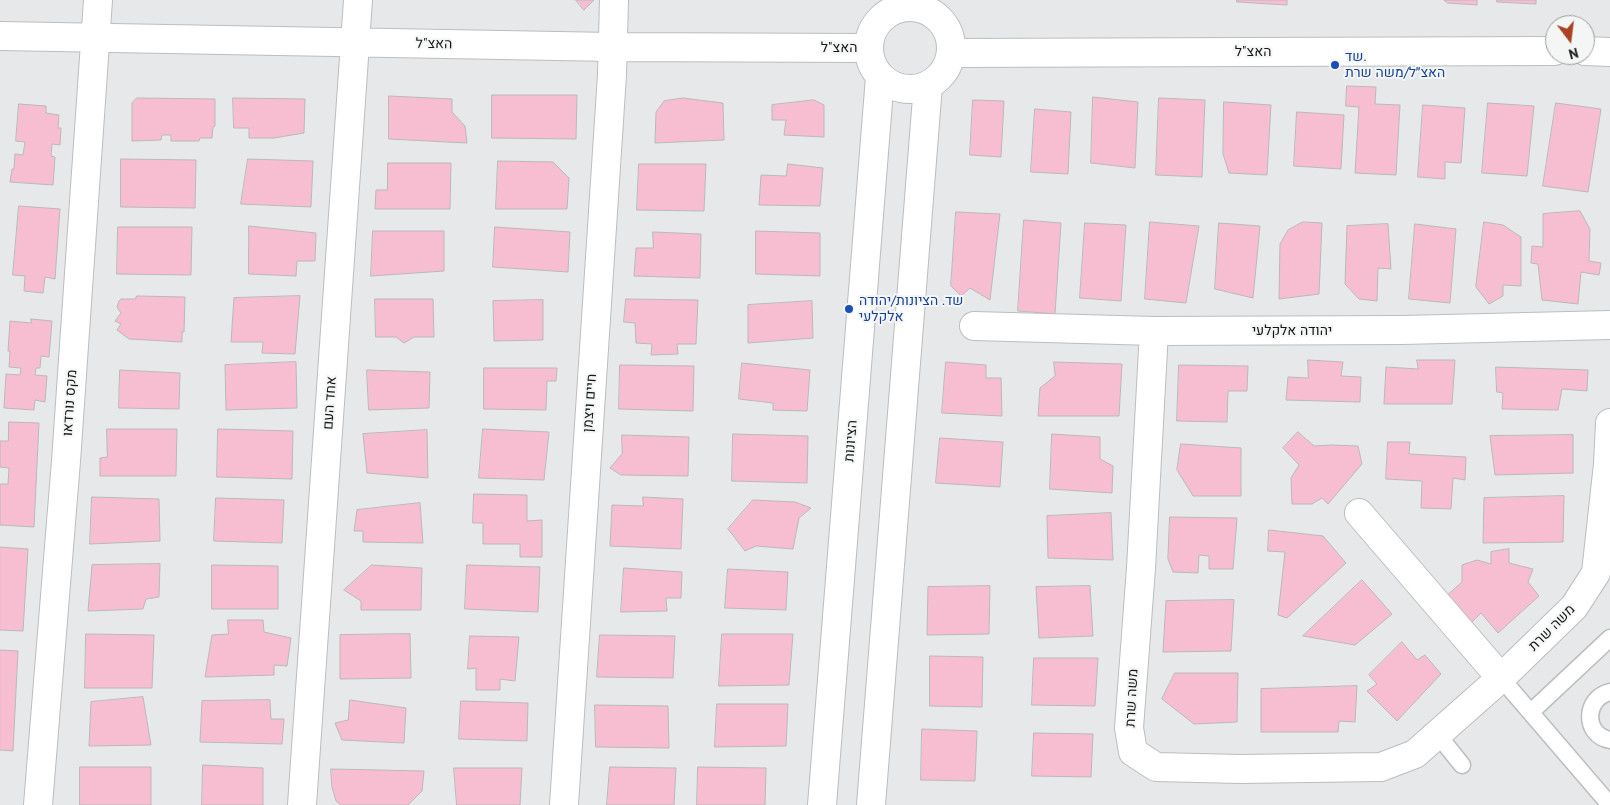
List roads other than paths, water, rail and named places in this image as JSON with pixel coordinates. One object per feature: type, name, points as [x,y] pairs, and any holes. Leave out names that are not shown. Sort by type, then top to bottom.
[{"type":"street","name":"מקס נורדאו","points":[[38,805],[66,461],[98,0]]},
{"type":"street","name":"אחד העם","points":[[302,805],[358,0]]},
{"type":"street","name":"חיים ויצמן","points":[[564,805],[613,47],[614,0]]},
{"type":"street","points":[[891,5],[930,6],[948,29],[951,53],[947,66],[939,77],[928,85],[915,89],[902,89],[890,85],[873,68],[870,59],[868,48],[874,26],[891,5]]},
{"type":"street","name":"האצ\"ל","points":[[0,36],[613,47],[868,48]]},
{"type":"street","name":"האצ\"ל","points":[[951,53],[1545,51]]},
{"type":"street","name":"הציונות","points":[[822,805],[880,77]]},
{"type":"street","points":[[870,802],[928,85]]},
{"type":"street","name":"יהודה אלקלעי","points":[[974,326],[1154,331],[1413,330],[1610,325]]},
{"type":"street","name":"משה שרת","points":[[1154,331],[1129,728],[1133,752],[1156,767],[1240,769],[1381,767],[1415,754],[1501,678],[1574,607],[1596,573],[1609,465],[1610,423]]},
{"type":"street","points":[[1360,513],[1501,678]]},
{"type":"lane","points":[[1531,712],[1610,638]]},
{"type":"lane","points":[[1501,678],[1610,805]]},
{"type":"lane","points":[[1610,692],[1604,694],[1593,704],[1590,720],[1592,728],[1598,735],[1610,740]]},
{"type":"lane","points":[[1438,735],[1462,764]]},
{"type":"place","name":"שד. האצ״ל/משה שרת","points":[[1335,65]]},
{"type":"place","name":"שד. הציונות/יהודה אלקלעי","points":[[849,309]]}]
